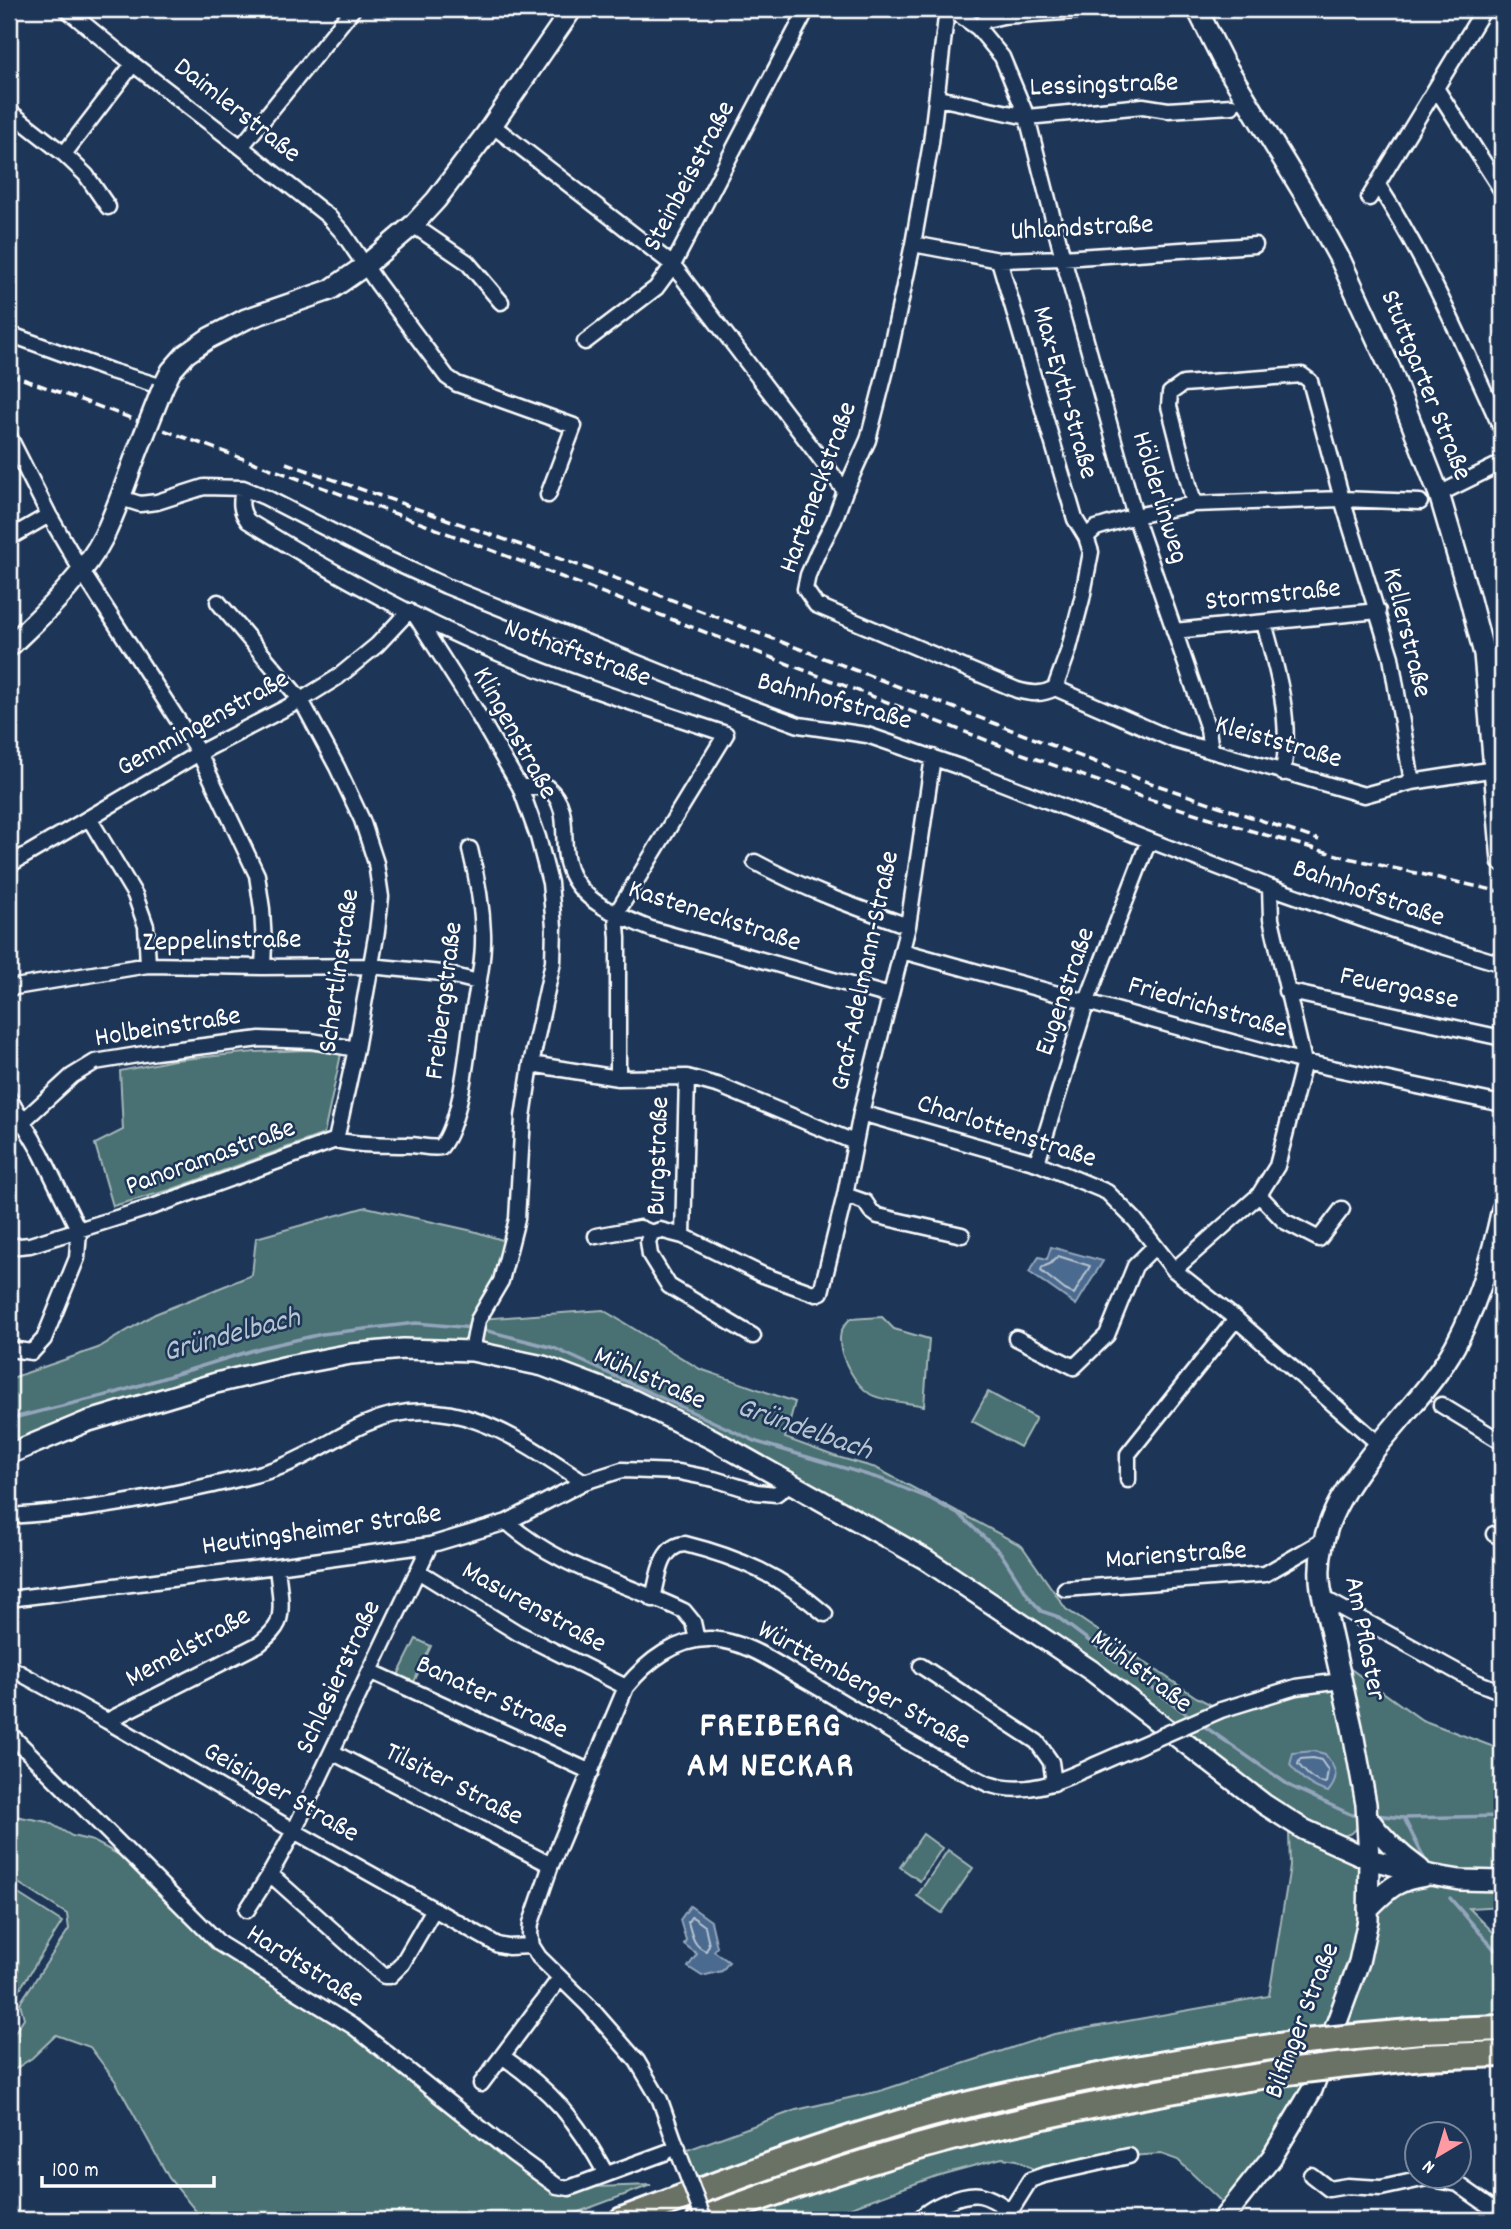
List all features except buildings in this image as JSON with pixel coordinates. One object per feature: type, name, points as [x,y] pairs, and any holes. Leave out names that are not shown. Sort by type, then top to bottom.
[{"type":"highway","points":[[622,2220],[748,2173],[906,2121],[1044,2088],[1129,2070],[1305,2042],[1421,2031],[1502,2028]]},
{"type":"highway","points":[[702,2220],[859,2165],[966,2134],[1134,2097],[1346,2065],[1422,2057],[1502,2054]]},
{"type":"main road","points":[[9,647],[49,608],[102,539],[121,498],[163,387],[171,371],[186,354],[246,318],[330,290],[366,265],[413,225],[436,200],[492,125],[572,9]]},
{"type":"main road","name":"Stuttgarter Straße","points":[[1198,9],[1223,61],[1306,197],[1341,261],[1390,368],[1439,494],[1484,654],[1502,861]]},
{"type":"main road","points":[[1379,1444],[1433,1379],[1455,1346],[1497,1253],[1502,1209]]},
{"type":"main road","name":"Mühlstraße","points":[[9,1454],[86,1422],[216,1383],[351,1354],[473,1346],[543,1366],[621,1395],[712,1439],[925,1559],[1102,1679],[1264,1804],[1303,1829],[1369,1859],[1430,1875],[1460,1880],[1502,1881]]},
{"type":"main road","name":"Am Pflaster","points":[[1369,1859],[1367,1810],[1320,1578],[1324,1540],[1351,1482],[1379,1444]]},
{"type":"main road","points":[[1327,1841],[1352,1833],[1367,1810],[1392,1847],[1430,1875]]},
{"type":"main road","name":"Bilfinger Straße","points":[[1222,2220],[1272,2157],[1312,2090],[1359,1962],[1368,1909],[1369,1859]]},
{"type":"main road","points":[[1368,1909],[1390,1887],[1410,1878],[1430,1875]]},
{"type":"street","name":"Daimlerstraße","points":[[66,9],[328,216],[446,377],[457,384],[574,426],[548,495]]},
{"type":"street","points":[[241,147],[353,9]]},
{"type":"street","name":"Steinbeisstraße","points":[[585,342],[656,288],[673,265],[807,9]]},
{"type":"street","name":"Hölderlinweg","points":[[949,9],[978,28],[1002,57],[1027,117],[1135,516],[1208,729],[1211,751]]},
{"type":"street","name":"Harteneckstraße","points":[[949,9],[938,98],[913,244],[886,370],[868,440],[808,575],[806,589],[816,605],[1017,690],[1037,694],[1055,688]]},
{"type":"street","points":[[978,28],[986,20],[1003,16],[1108,9]]},
{"type":"street","points":[[1369,198],[1484,9]]},
{"type":"street","points":[[64,154],[133,64]]},
{"type":"street","points":[[1436,88],[1502,191]]},
{"type":"street","name":"Lessingstraße","points":[[938,98],[1027,117],[1143,106],[1168,110],[1232,106]]},
{"type":"street","points":[[9,111],[86,175],[108,206]]},
{"type":"street","points":[[492,125],[673,265],[845,491]]},
{"type":"street","points":[[1378,185],[1442,299],[1502,430]]},
{"type":"street","points":[[413,225],[467,262],[501,302]]},
{"type":"street","name":"Uhlandstraße","points":[[913,244],[999,260],[1255,245]]},
{"type":"street","name":"Max-Eyth-Straße","points":[[999,260],[1075,519],[1091,552],[1068,652],[1055,688]]},
{"type":"street","points":[[9,334],[80,361],[163,387]]},
{"type":"street","name":"Kellerstraße","points":[[1194,504],[1169,406],[1170,393],[1182,384],[1302,375],[1310,381],[1342,499],[1391,657],[1412,782]]},
{"type":"street","points":[[9,436],[80,570],[199,753],[257,875],[262,909],[263,967]]},
{"type":"street","points":[[1439,494],[1502,463]]},
{"type":"street","name":"Bahnhofstraße","points":[[121,498],[140,504],[157,502],[204,487],[243,488],[265,496],[372,552],[446,586],[697,687],[799,725],[867,734],[1270,887],[1416,938],[1502,964]]},
{"type":"street","points":[[243,488],[242,513],[248,521],[351,582],[412,612]]},
{"type":"street","points":[[1086,537],[1096,528],[1135,516],[1194,504],[1342,499],[1420,502]]},
{"type":"street","points":[[9,538],[49,515]]},
{"type":"street","name":"Schertlinstraße","points":[[218,602],[302,701],[362,820],[376,863],[381,897],[377,931],[356,1049],[336,1140]]},
{"type":"street","name":"Stormstraße","points":[[1174,631],[1378,611]]},
{"type":"street","name":"Gemmingenstraße","points":[[9,865],[199,753],[302,701],[338,677],[412,612]]},
{"type":"street","name":"Nothaftstraße","points":[[412,612],[490,650],[726,734],[616,915]]},
{"type":"street","name":"Klingenstraße","points":[[412,612],[473,706],[520,787],[538,837],[550,883],[554,927],[553,962],[523,1117],[517,1219],[502,1281],[478,1320],[473,1346]]},
{"type":"street","points":[[1264,623],[1282,687],[1287,747],[1283,773]]},
{"type":"street","name":"Kleiststraße","points":[[1055,688],[1174,740],[1364,795],[1412,782],[1495,769]]},
{"type":"street","name":"Graf-Adelmann-Straße","points":[[682,1236],[763,1275],[816,1294],[821,1292],[845,1195],[854,1142],[908,926],[933,757]]},
{"type":"street","name":"Kasteneckstraße","points":[[520,787],[547,787],[556,795],[563,807],[569,869],[580,887],[616,915],[651,929],[890,996]]},
{"type":"street","points":[[89,818],[135,895],[146,926],[148,965]]},
{"type":"street","name":"Eugenstraße","points":[[1037,1163],[1087,1001],[1149,840]]},
{"type":"street","name":"Freibergstraße","points":[[432,1148],[442,1147],[448,1139],[460,1096],[478,982],[483,935],[480,889],[470,849]]},
{"type":"street","points":[[755,862],[791,882],[908,926]]},
{"type":"street","points":[[1174,1270],[1259,1195],[1277,1166],[1304,1062],[1271,919],[1270,887]]},
{"type":"street","points":[[616,915],[618,1079]]},
{"type":"street","name":"Friedrichstraße","points":[[902,951],[1304,1062],[1502,1104]]},
{"type":"street","name":"Zeppelinstraße","points":[[9,988],[148,965],[370,966],[442,973],[478,982]]},
{"type":"street","name":"Feuergasse","points":[[1286,991],[1502,1038]]},
{"type":"street","name":"Holbeinstraße","points":[[9,1128],[23,1121],[62,1085],[95,1062],[260,1039],[312,1041],[356,1049]]},
{"type":"street","points":[[531,1065],[618,1079],[687,1077],[720,1086],[854,1142]]},
{"type":"street","name":"Burgstraße","points":[[682,1236],[687,1077]]},
{"type":"street","points":[[9,1098],[41,1153],[79,1231],[77,1258],[44,1339],[32,1352],[9,1349]]},
{"type":"street","name":"Charlottenstraße","points":[[861,1113],[1037,1163],[1107,1192],[1135,1220],[1174,1270],[1236,1319],[1379,1444]]},
{"type":"street","name":"Panoramastraße","points":[[9,1247],[30,1245],[79,1231],[336,1140],[351,1144],[432,1148]]},
{"type":"street","points":[[845,1195],[865,1202],[870,1211],[878,1216],[962,1235]]},
{"type":"street","points":[[1259,1195],[1284,1221],[1319,1238],[1342,1209]]},
{"type":"street","points":[[596,1236],[640,1228],[652,1233]]},
{"type":"street","points":[[682,1236],[660,1230],[652,1233],[648,1241],[650,1255],[669,1286],[752,1336]]},
{"type":"street","points":[[1016,1338],[1074,1367],[1107,1335],[1135,1266],[1155,1246]]},
{"type":"street","points":[[1128,1480],[1128,1454],[1236,1319]]},
{"type":"street","points":[[1441,1405],[1502,1442]]},
{"type":"street","points":[[9,1516],[136,1500],[238,1479],[279,1468],[365,1424],[394,1413],[420,1410],[453,1413],[498,1430],[555,1462],[584,1482]]},
{"type":"street","name":"Heutingsheimer Straße","points":[[9,1599],[430,1545],[507,1522],[584,1482],[622,1470],[679,1472],[756,1492],[776,1494],[792,1482]]},
{"type":"street","points":[[507,1522],[550,1555],[684,1611],[693,1622],[697,1640]]},
{"type":"street","name":"Marienstraße","points":[[1065,1589],[1265,1574],[1324,1540]]},
{"type":"street","name":"Schlesierstraße","points":[[247,1910],[294,1832],[430,1545]]},
{"type":"street","points":[[653,1599],[667,1553],[677,1545],[685,1545],[766,1571],[802,1594],[825,1614]]},
{"type":"street","name":"Memelstraße","points":[[107,1721],[259,1644],[272,1633],[278,1623],[280,1608],[277,1566]]},
{"type":"street","name":"Masurenstraße","points":[[418,1572],[518,1633],[626,1687]]},
{"type":"street","points":[[1323,1598],[1474,1681],[1502,1692]]},
{"type":"street","name":"Württemberger Straße","points":[[532,1946],[531,1923],[551,1865],[626,1687],[639,1672],[673,1647],[697,1640],[713,1639],[742,1644],[910,1743],[988,1784],[1016,1790],[1054,1783],[1221,1710],[1296,1688],[1341,1681]]},
{"type":"street","points":[[921,1666],[1037,1742],[1051,1762],[1054,1783]]},
{"type":"street","name":"Geisinger Straße","points":[[9,1667],[107,1721],[294,1832],[498,1945],[532,1946]]},
{"type":"street","name":"Banater Straße","points":[[370,1671],[591,1772]]},
{"type":"street","name":"Hardtstraße","points":[[9,1733],[220,1944],[354,2027],[557,2186],[569,2188],[606,2174]]},
{"type":"street","name":"Tilsiter Straße","points":[[332,1752],[551,1865]]},
{"type":"street","points":[[270,1874],[384,1976],[390,1976],[402,1964],[434,1909]]},
{"type":"street","points":[[532,1946],[637,2061],[660,2100],[702,2220]]},
{"type":"street","points":[[481,2084],[561,1978]]},
{"type":"street","points":[[502,2056],[528,2074],[564,2109],[588,2141],[606,2174],[678,2151]]},
{"type":"street","points":[[919,2220],[932,2208],[960,2197],[979,2194],[997,2202],[1008,2215],[1030,2180],[1129,2156]]},
{"type":"street","points":[[1311,2175],[1329,2189],[1347,2186],[1381,2188],[1427,2178],[1458,2184],[1501,2217]]},
{"type":"green space","points":[[308,1050],[341,1054],[324,1134],[170,1190],[113,1206],[95,1144],[123,1130],[120,1071],[174,1060]]},
{"type":"green space","points":[[366,1207],[473,1231],[512,1243],[479,1319],[603,1310],[700,1369],[795,1402],[785,1438],[876,1468],[1022,1546],[1066,1609],[1196,1697],[1221,1710],[1341,1681],[1345,1665],[1422,1720],[1502,1750],[1502,1906],[1469,1908],[1502,1941],[1502,2028],[1334,2039],[1312,2090],[1230,2210],[1178,2160],[1161,2154],[1129,2156],[1044,2175],[1017,2160],[1002,2158],[936,2176],[816,2220],[704,2220],[679,2153],[796,2110],[880,2091],[1054,2034],[1269,1996],[1290,1866],[1289,1832],[1301,1830],[1264,1804],[1202,1741],[712,1439],[517,1360],[351,1354],[9,1449],[9,1379],[98,1348],[155,1314],[252,1275],[256,1238]],"holes":[[[1368,1817],[1429,1875],[1369,1908],[1369,1859],[1329,1841],[1352,1833]]]},
{"type":"green space","points":[[882,1317],[894,1329],[929,1339],[924,1406],[870,1394],[859,1384],[845,1361],[840,1338],[846,1323],[850,1319]]},
{"type":"green space","points":[[988,1392],[1036,1418],[1020,1447],[972,1421]]},
{"type":"green space","points":[[416,1639],[431,1646],[413,1684],[397,1677]]},
{"type":"green space","points":[[9,1812],[15,1816],[48,1822],[72,1836],[93,1841],[144,1868],[185,1911],[569,2188],[651,2185],[557,2220],[203,2220],[169,2178],[116,2082],[90,2047],[56,2035],[32,2058],[9,2073],[9,2041],[24,2018],[20,2003],[69,1929],[67,1914],[9,1877]]},
{"type":"green space","points":[[923,1834],[942,1848],[920,1881],[900,1867]]},
{"type":"green space","points":[[948,1850],[973,1868],[942,1913],[917,1896]]},
{"type":"green space","points":[[9,1888],[62,1922],[11,2003],[9,2002]]},
{"type":"water","points":[[1051,1247],[1103,1261],[1076,1305],[1029,1272],[1039,1257],[1047,1259]]},
{"type":"water","points":[[1314,1751],[1325,1754],[1334,1768],[1334,1782],[1328,1792],[1307,1782],[1290,1765],[1293,1753]]},
{"type":"water","points":[[690,1906],[711,1921],[717,1947],[714,1951],[729,1962],[722,1971],[702,1976],[688,1967],[697,1954],[684,1944],[686,1940],[680,1920]]},
{"type":"waterway","name":"Gründelbach","points":[[9,1419],[115,1393],[260,1348],[322,1334],[416,1323],[473,1328]]},
{"type":"waterway","name":"Gründelbach","points":[[480,1329],[554,1348],[757,1442],[881,1479],[931,1499],[961,1516],[1000,1552],[1041,1611],[1056,1616],[1192,1718]]},
{"type":"waterway","name":"Gründelbach","points":[[1201,1724],[1290,1786],[1352,1815],[1360,1815]]},
{"type":"waterway","name":"Gründelbach","points":[[1375,1815],[1404,1818],[1502,1816]]},
{"type":"waterway","points":[[1404,1818],[1427,1864]]},
{"type":"waterway","points":[[1450,1898],[1495,1950]]},
{"type":"railway","points":[[9,374],[418,522],[1139,796],[1348,858],[1502,892]]},
{"type":"railway","points":[[286,463],[612,577],[1145,781],[1319,840]]},
{"type":"district","name":"FREIBERG AM NECKAR","points":[[771,1748]]}]
